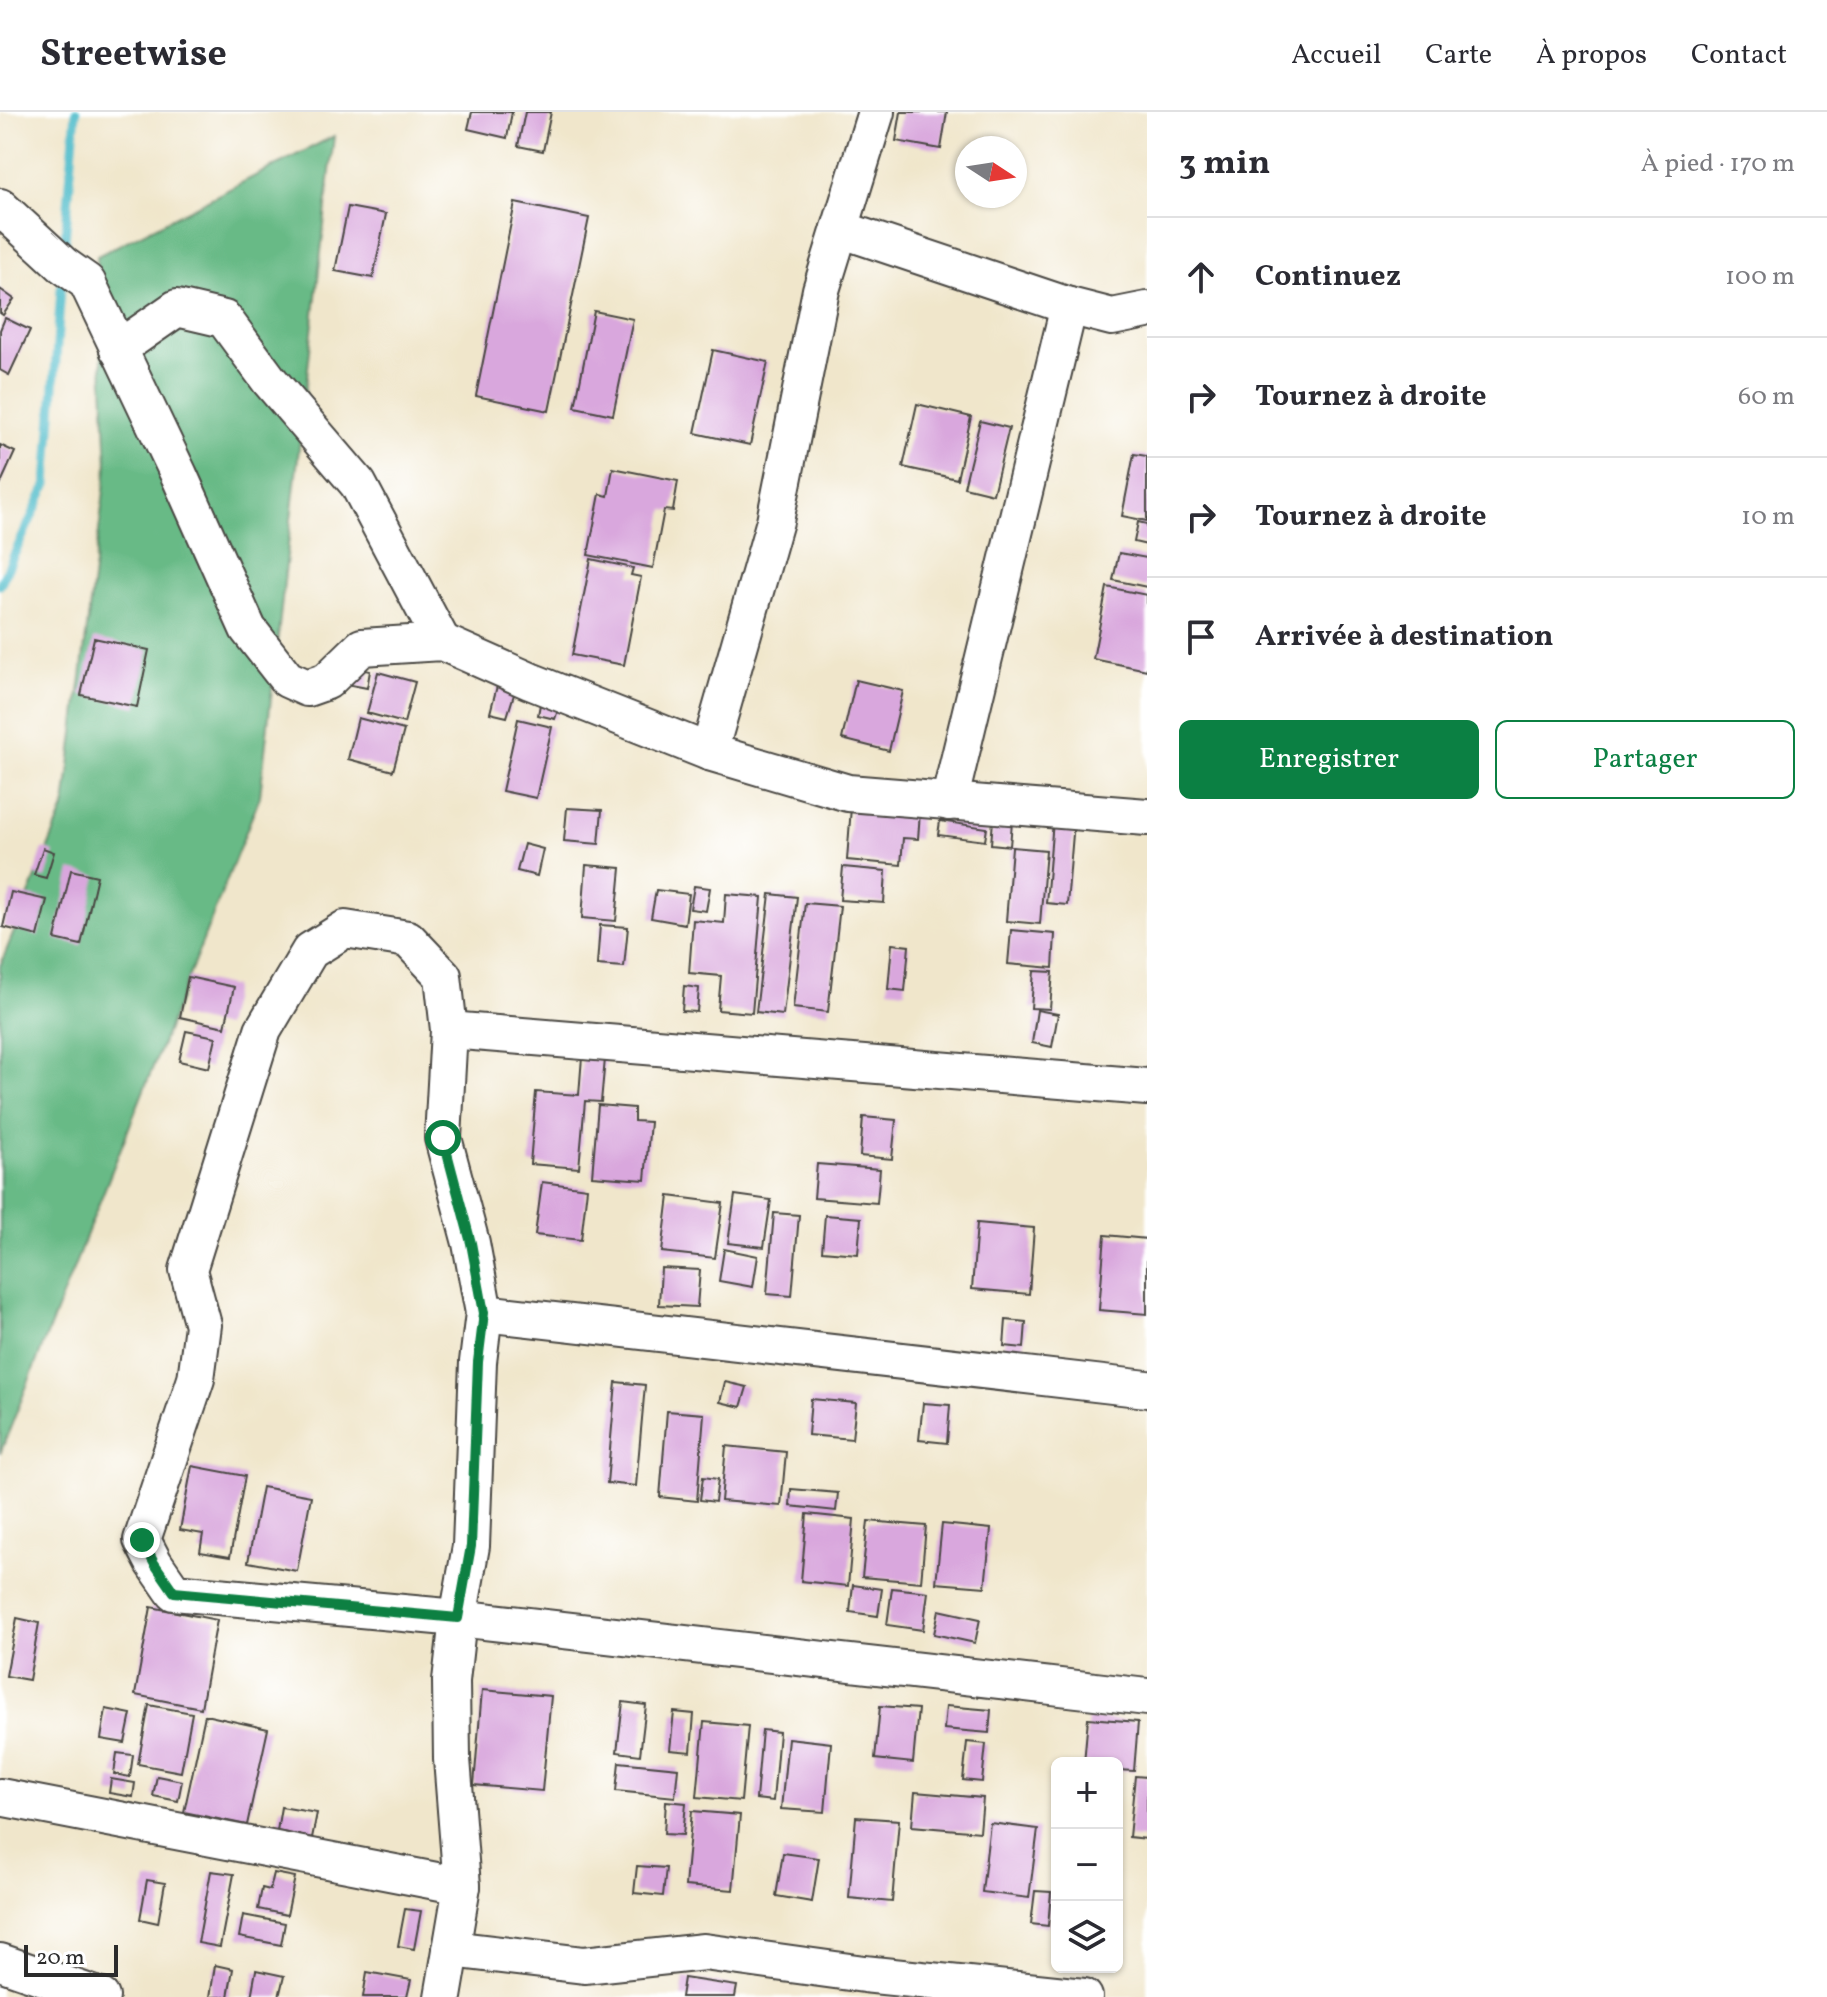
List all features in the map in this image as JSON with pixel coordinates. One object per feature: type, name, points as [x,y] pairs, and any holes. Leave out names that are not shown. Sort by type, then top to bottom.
[{"type":"street","points":[[709,752],[775,521],[821,290],[876,112]]},
{"type":"street","points":[[0,207],[63,265],[87,282],[248,629],[287,679],[307,688],[327,681],[362,647],[442,642],[530,681],[709,752],[848,793],[1147,817]]},
{"type":"street","points":[[840,229],[1069,306],[1112,317],[1147,310]]},
{"type":"street","points":[[949,802],[1069,306]]},
{"type":"street","points":[[118,349],[177,308],[224,319],[269,380],[358,484],[442,642]]},
{"type":"street","points":[[443,1997],[462,1886],[452,1759],[451,1681],[458,1618],[471,1546],[478,1362],[484,1313],[471,1243],[443,1138],[449,1030],[443,976],[408,939],[345,929],[310,951],[263,1030],[188,1270],[203,1325],[196,1379],[142,1540],[174,1592],[458,1618],[1147,1697]]},
{"type":"street","points":[[449,1030],[1147,1087]]},
{"type":"street","points":[[484,1313],[1147,1389]]},
{"type":"street","points":[[0,1797],[462,1886]]},
{"type":"street","points":[[451,1949],[584,1965],[704,1952],[864,1974],[1084,1997]]},
{"type":"street","points":[[0,1962],[101,1997]]},
{"type":"green space","points":[[334,136],[260,796],[0,1454],[0,966],[65,806],[107,466],[97,256]]},
{"type":"building","points":[[472,112],[512,112],[507,138],[468,129]]},
{"type":"building","points":[[525,112],[551,112],[543,151],[518,146]]},
{"type":"building","points":[[901,112],[947,112],[941,149],[896,141]]},
{"type":"building","points":[[515,203],[589,218],[549,411],[476,396]]},
{"type":"building","points":[[348,207],[386,214],[373,278],[335,271]]},
{"type":"building","points":[[0,289],[14,299],[3,315],[0,313]]},
{"type":"building","points":[[594,311],[633,319],[613,415],[575,407]]},
{"type":"building","points":[[5,318],[30,330],[9,375],[0,370],[0,330]]},
{"type":"building","points":[[713,350],[768,362],[750,445],[695,433]]},
{"type":"building","points":[[917,404],[971,417],[957,479],[903,467]]},
{"type":"building","points":[[980,421],[1009,428],[993,494],[964,487]]},
{"type":"building","points":[[0,445],[15,452],[0,485]]},
{"type":"building","points":[[1134,454],[1147,456],[1147,521],[1122,516]]},
{"type":"building","points":[[613,468],[678,481],[673,511],[664,510],[653,568],[588,555],[600,494],[608,496]]},
{"type":"building","points":[[1138,522],[1147,524],[1147,545],[1134,542]]},
{"type":"building","points":[[1119,553],[1147,558],[1147,587],[1113,580]]},
{"type":"building","points":[[591,559],[633,568],[631,575],[641,577],[624,665],[572,655]]},
{"type":"building","points":[[1107,587],[1147,595],[1147,670],[1093,659]]},
{"type":"building","points":[[94,638],[149,650],[137,707],[81,695]]},
{"type":"building","points":[[350,667],[370,671],[367,688],[346,684]]},
{"type":"building","points":[[378,672],[415,682],[404,723],[367,713]]},
{"type":"building","points":[[856,680],[903,691],[889,751],[842,739]]},
{"type":"building","points":[[497,686],[515,691],[507,717],[490,713]]},
{"type":"building","points":[[541,699],[560,704],[555,719],[538,715]]},
{"type":"building","points":[[358,718],[404,730],[393,771],[348,759]]},
{"type":"building","points":[[518,719],[552,727],[536,798],[502,791]]},
{"type":"building","points":[[851,807],[920,812],[918,839],[903,838],[901,865],[847,860]]},
{"type":"building","points":[[567,808],[602,810],[599,844],[564,841]]},
{"type":"building","points":[[994,808],[1013,810],[1010,846],[991,844]]},
{"type":"building","points":[[940,821],[987,828],[985,841],[938,835]]},
{"type":"building","points":[[1053,821],[1074,822],[1067,905],[1046,903]]},
{"type":"building","points":[[524,844],[543,849],[537,876],[517,871]]},
{"type":"building","points":[[1012,847],[1046,850],[1040,924],[1006,921]]},
{"type":"building","points":[[43,848],[54,852],[46,878],[34,875]]},
{"type":"building","points":[[586,865],[621,868],[616,921],[582,918]]},
{"type":"building","points":[[843,867],[886,871],[884,903],[840,900]]},
{"type":"building","points":[[71,870],[97,876],[81,945],[55,939]]},
{"type":"building","points":[[694,886],[710,888],[706,911],[690,909]]},
{"type":"building","points":[[656,890],[689,894],[685,924],[651,918]]},
{"type":"building","points":[[11,892],[47,900],[38,936],[3,927]]},
{"type":"building","points":[[726,894],[762,897],[752,1013],[718,1010],[721,976],[689,973],[693,920],[724,923]]},
{"type":"building","points":[[770,894],[797,897],[783,1015],[756,1012]]},
{"type":"building","points":[[805,903],[840,906],[828,1012],[793,1008]]},
{"type":"building","points":[[600,925],[628,927],[624,967],[597,965]]},
{"type":"building","points":[[1011,930],[1055,934],[1053,968],[1008,964]]},
{"type":"building","points":[[892,944],[909,946],[905,991],[888,989]]},
{"type":"building","points":[[1034,971],[1053,972],[1050,1009],[1031,1008]]},
{"type":"building","points":[[188,977],[234,987],[225,1027],[180,1017]]},
{"type":"building","points":[[684,986],[699,988],[697,1012],[682,1011]]},
{"type":"building","points":[[1037,1010],[1058,1014],[1052,1047],[1032,1043]]},
{"type":"building","points":[[186,1031],[216,1037],[209,1068],[179,1061]]},
{"type":"building","points":[[582,1057],[605,1059],[601,1102],[585,1101],[579,1168],[530,1164],[536,1092],[579,1095]]},
{"type":"building","points":[[598,1105],[634,1108],[634,1121],[650,1122],[645,1180],[592,1176]]},
{"type":"building","points":[[863,1117],[896,1120],[892,1159],[860,1156]]},
{"type":"building","points":[[817,1164],[880,1169],[877,1203],[814,1198]]},
{"type":"building","points":[[542,1182],[587,1188],[581,1240],[535,1235]]},
{"type":"building","points":[[735,1195],[771,1200],[764,1247],[728,1243]]},
{"type":"building","points":[[669,1196],[723,1203],[715,1258],[662,1252]]},
{"type":"building","points":[[774,1213],[799,1215],[792,1296],[767,1294]]},
{"type":"building","points":[[825,1215],[861,1218],[858,1254],[822,1251]]},
{"type":"building","points":[[977,1223],[1034,1228],[1029,1294],[972,1289]]},
{"type":"building","points":[[1105,1235],[1147,1239],[1147,1314],[1099,1310]]},
{"type":"building","points":[[724,1249],[758,1256],[753,1287],[719,1281]]},
{"type":"building","points":[[661,1268],[700,1270],[697,1307],[659,1305]]},
{"type":"building","points":[[1006,1320],[1026,1322],[1024,1348],[1004,1346]]},
{"type":"building","points":[[616,1382],[645,1385],[636,1486],[607,1483]]},
{"type":"building","points":[[725,1382],[747,1387],[741,1407],[720,1402]]},
{"type":"building","points":[[811,1399],[856,1403],[852,1439],[808,1435]]},
{"type":"building","points":[[923,1403],[950,1405],[947,1443],[919,1440]]},
{"type":"building","points":[[667,1411],[704,1414],[697,1501],[660,1497]]},
{"type":"building","points":[[726,1446],[786,1452],[781,1506],[721,1501]]},
{"type":"building","points":[[192,1466],[245,1476],[230,1557],[200,1552],[203,1534],[180,1530]]},
{"type":"building","points":[[703,1477],[718,1479],[715,1502],[700,1500]]},
{"type":"building","points":[[262,1487],[311,1496],[297,1571],[248,1562]]},
{"type":"building","points":[[791,1489],[838,1493],[836,1511],[790,1506]]},
{"type":"building","points":[[807,1514],[854,1519],[848,1586],[801,1581]]},
{"type":"building","points":[[868,1521],[926,1526],[921,1582],[862,1577]]},
{"type":"building","points":[[942,1524],[991,1529],[985,1587],[936,1583]]},
{"type":"building","points":[[853,1585],[882,1589],[878,1616],[850,1612]]},
{"type":"building","points":[[892,1588],[928,1592],[923,1630],[887,1625]]},
{"type":"building","points":[[151,1607],[217,1620],[201,1708],[135,1695]]},
{"type":"building","points":[[939,1610],[980,1619],[975,1643],[934,1634]]},
{"type":"building","points":[[17,1618],[39,1623],[29,1680],[6,1676]]},
{"type":"building","points":[[482,1690],[551,1696],[542,1791],[474,1785]]},
{"type":"building","points":[[623,1702],[646,1705],[640,1755],[617,1752]]},
{"type":"building","points":[[149,1705],[192,1713],[181,1772],[138,1764]]},
{"type":"building","points":[[880,1706],[918,1709],[913,1763],[875,1759]]},
{"type":"building","points":[[946,1706],[991,1710],[989,1733],[944,1729]]},
{"type":"building","points":[[106,1709],[131,1714],[125,1743],[101,1739]]},
{"type":"building","points":[[674,1712],[694,1714],[691,1752],[670,1750]]},
{"type":"building","points":[[205,1715],[268,1729],[247,1825],[184,1812]]},
{"type":"building","points":[[1088,1718],[1138,1722],[1134,1771],[1123,1770],[1123,1757],[1085,1757]]},
{"type":"building","points":[[704,1722],[748,1726],[741,1801],[697,1797]]},
{"type":"building","points":[[762,1730],[779,1732],[773,1801],[756,1799]]},
{"type":"building","points":[[788,1738],[831,1743],[825,1812],[781,1809]]},
{"type":"building","points":[[967,1742],[986,1744],[982,1782],[963,1780]]},
{"type":"building","points":[[117,1753],[133,1755],[130,1777],[114,1774]]},
{"type":"building","points":[[619,1762],[678,1768],[675,1797],[616,1791]]},
{"type":"building","points":[[157,1776],[182,1781],[178,1801],[153,1796]]},
{"type":"building","points":[[1135,1776],[1147,1777],[1147,1839],[1129,1837]]},
{"type":"building","points":[[111,1779],[135,1783],[133,1797],[109,1793]]},
{"type":"building","points":[[915,1792],[983,1798],[980,1832],[912,1826]]},
{"type":"building","points":[[666,1801],[686,1803],[683,1835],[664,1834]]},
{"type":"building","points":[[281,1807],[317,1813],[312,1838],[277,1831]]},
{"type":"building","points":[[692,1811],[740,1815],[733,1890],[685,1886]]},
{"type":"building","points":[[856,1817],[899,1820],[892,1902],[849,1898]]},
{"type":"building","points":[[990,1823],[1038,1829],[1029,1898],[982,1892]]},
{"type":"building","points":[[783,1853],[819,1858],[812,1902],[776,1896]]},
{"type":"building","points":[[637,1866],[666,1868],[663,1896],[634,1893]]},
{"type":"building","points":[[211,1871],[234,1874],[220,1947],[198,1943]]},
{"type":"building","points":[[274,1873],[295,1877],[287,1915],[258,1909],[262,1888],[270,1890]]},
{"type":"building","points":[[147,1880],[165,1883],[158,1923],[140,1919]]},
{"type":"building","points":[[1035,1891],[1051,1892],[1048,1926],[1031,1924]]},
{"type":"building","points":[[405,1909],[421,1911],[414,1949],[398,1946]]},
{"type":"building","points":[[243,1915],[285,1923],[281,1945],[239,1937]]},
{"type":"building","points":[[215,1965],[233,1969],[228,1997],[210,1997]]},
{"type":"building","points":[[256,1970],[284,1976],[279,1997],[251,1997]]},
{"type":"building","points":[[367,1972],[411,1980],[407,1997],[363,1997]]},
{"type":"building","points":[[684,1978],[737,1986],[735,1997],[681,1997]]},
{"type":"waterway","points":[[64,252],[76,112]]},
{"type":"waterway","points":[[0,585],[47,484],[62,275]]},
{"type":"route","points":[[142,1540],[174,1592],[458,1618],[471,1546],[474,1432],[484,1313],[471,1243],[443,1138]]}]
